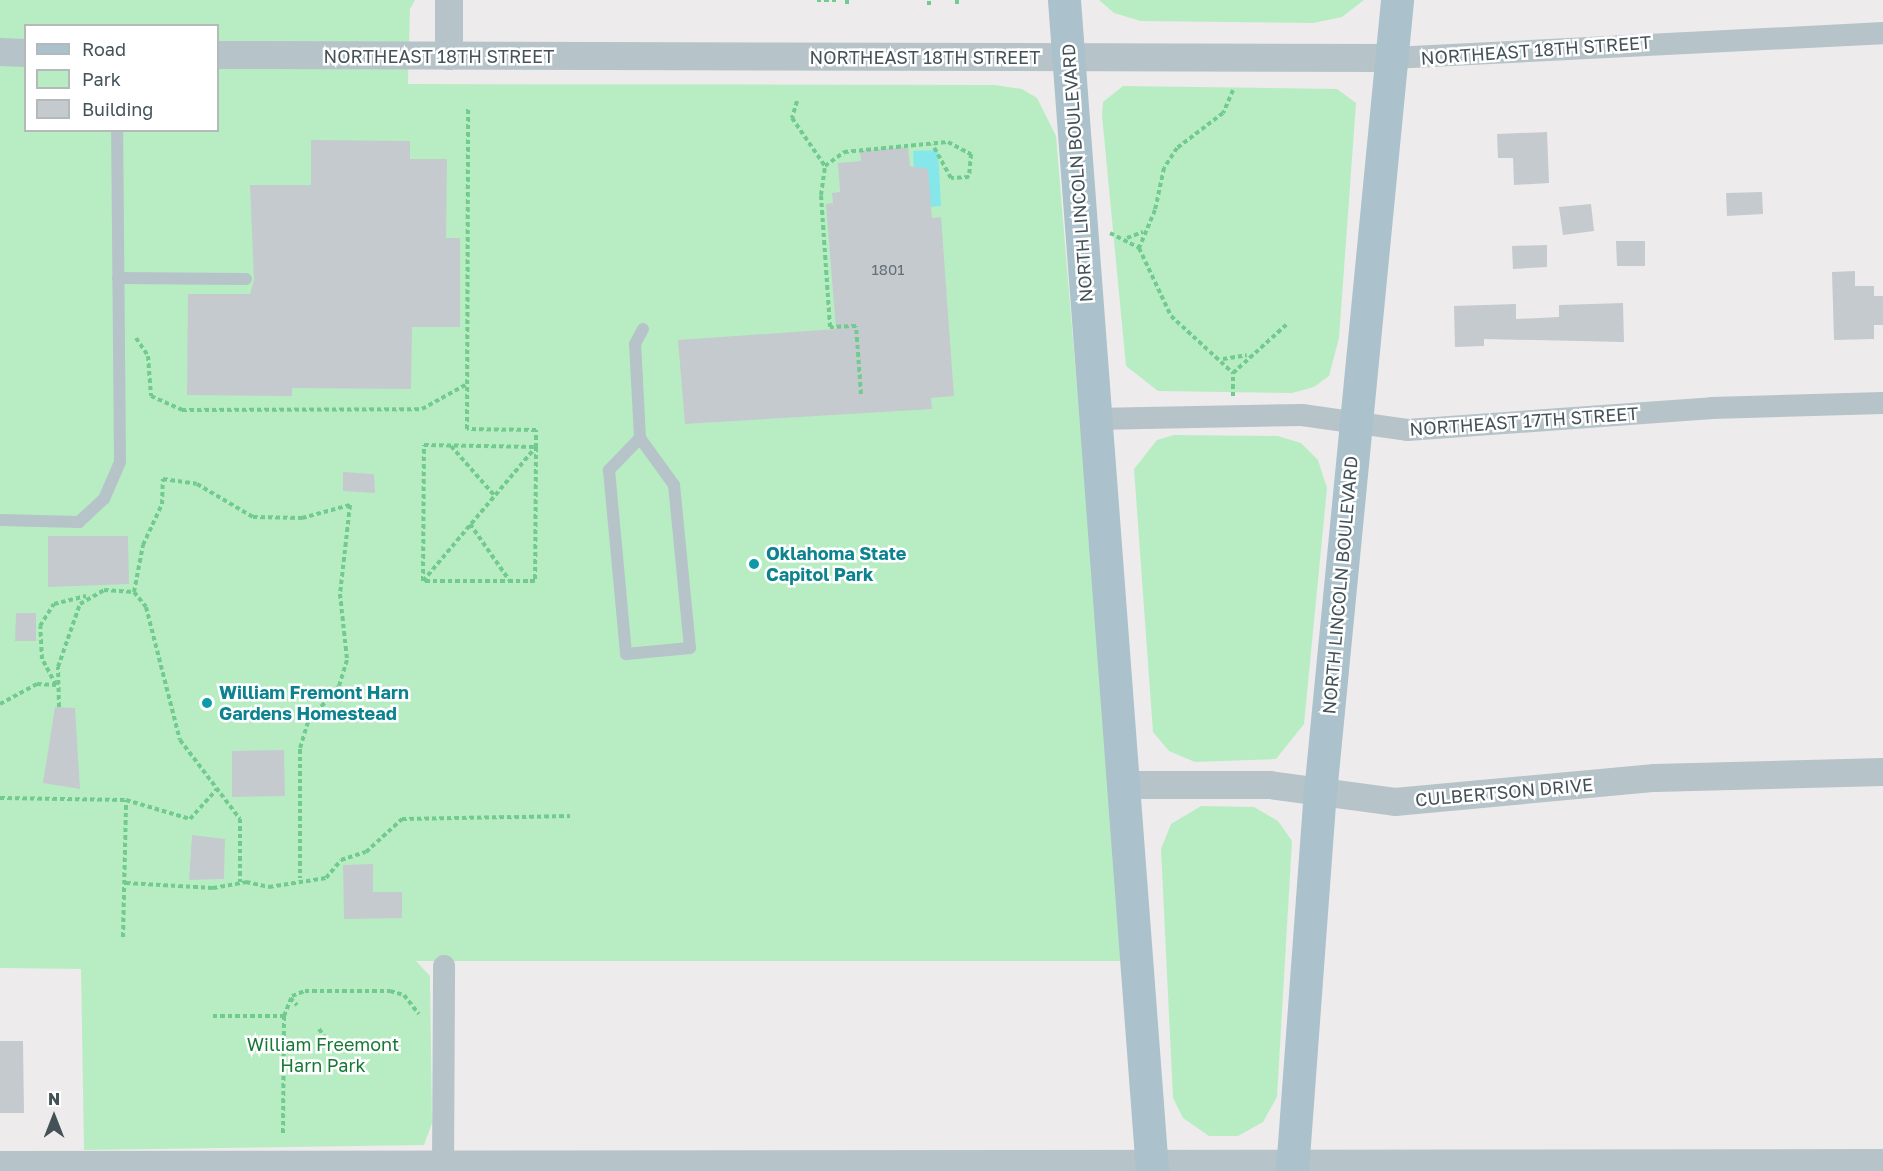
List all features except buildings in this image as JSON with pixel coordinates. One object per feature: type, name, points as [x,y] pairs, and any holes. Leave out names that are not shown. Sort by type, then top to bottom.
[{"type":"main road","name":"NORTH LINCOLN BOULEVARD","points":[[1064,0],[1094,419],[1126,785],[1151,1164]]},
{"type":"main road","name":"NORTH LINCOLN BOULEVARD","points":[[1292,1164],[1320,793],[1397,0]]},
{"type":"street","points":[[449,0],[449,56]]},
{"type":"street","name":"NORTHEAST 18TH STREET","points":[[219,54],[1392,58],[1883,33]]},
{"type":"street","points":[[0,52],[24,53]]},
{"type":"street","name":"NORTHEAST 17TH STREET","points":[[1094,419],[1233,414],[1427,429],[1712,408],[1883,403]]},
{"type":"street","name":"CULBERTSON DRIVE","points":[[1126,785],[1270,785],[1395,802],[1655,778],[1883,772]]},
{"type":"street","points":[[443,1165],[444,966]]},
{"type":"street","points":[[0,1162],[443,1165],[1292,1164],[1883,1160]]},
{"type":"lane","points":[[0,520],[79,522],[104,499],[122,447],[117,132]]},
{"type":"lane","points":[[118,278],[246,279]]},
{"type":"lane","points":[[640,438],[609,470],[626,654],[690,648],[674,485],[640,438],[634,344],[643,328]]},
{"type":"path","points":[[817,0],[837,0]]},
{"type":"path","points":[[957,0],[957,6]]},
{"type":"path","points":[[1233,90],[1223,113],[1177,148],[1139,248],[1165,308],[1190,338],[1223,359],[1233,372],[1233,414]]},
{"type":"path","points":[[796,101],[792,118],[825,166]]},
{"type":"path","points":[[423,580],[535,580],[536,430],[467,429],[468,108]]},
{"type":"path","points":[[861,394],[856,326],[830,327],[820,195],[825,166],[844,152],[959,143],[971,154],[969,177],[951,178],[933,146]]},
{"type":"path","points":[[1127,238],[1144,232]]},
{"type":"path","points":[[1233,372],[1248,355],[1287,324]]},
{"type":"path","points":[[119,331],[133,334],[144,348],[151,396],[182,410],[422,409],[467,384]]},
{"type":"path","points":[[1223,359],[1248,355]]},
{"type":"path","points":[[423,580],[424,445],[536,447]]},
{"type":"path","points":[[450,445],[495,495]]},
{"type":"path","points":[[423,580],[536,447]]},
{"type":"path","points":[[134,592],[147,535],[162,504],[163,480],[197,484],[253,517],[302,518],[350,505],[340,594],[347,660],[339,686],[303,734],[300,878]]},
{"type":"path","points":[[470,524],[509,580]]},
{"type":"path","points":[[56,685],[42,659],[40,626],[54,604],[104,590],[134,592],[146,607],[180,740],[240,819],[240,882]]},
{"type":"path","points":[[59,707],[56,685],[58,667],[87,596]]},
{"type":"path","points":[[0,704],[37,684],[56,685]]},
{"type":"path","points":[[0,798],[126,800],[190,819],[217,789]]},
{"type":"path","points":[[123,937],[126,883],[126,800]]},
{"type":"path","points":[[126,883],[213,888],[240,882],[269,887],[300,878],[326,878],[340,860],[366,852],[402,819],[570,816]]},
{"type":"path","points":[[283,1137],[284,1016],[290,998],[305,991],[390,992],[410,999],[422,1020]]},
{"type":"path","points":[[290,998],[297,1005]]},
{"type":"path","points":[[213,1016],[284,1016]]},
{"type":"path","points":[[318,1029],[326,1039]]},
{"type":"path","points":[[284,1069],[291,1068]]},
{"type":"green space","name":"Oklahoma State Capitol Park","points":[[0,0],[415,0],[410,9],[408,84],[995,85],[1022,89],[1037,98],[1056,136],[1125,961],[416,961],[430,976],[432,1123],[424,1145],[84,1150],[81,969],[0,968]]},
{"type":"green space","points":[[1099,0],[1364,0],[1342,17],[1313,23],[1141,21],[1114,13]]},
{"type":"green space","points":[[1123,86],[1337,89],[1356,103],[1339,338],[1329,376],[1314,387],[1292,393],[1158,391],[1126,366],[1102,115],[1103,102]]},
{"type":"green space","points":[[1174,435],[1278,436],[1301,443],[1318,460],[1327,488],[1304,724],[1276,759],[1195,762],[1169,751],[1153,732],[1134,469],[1157,440]]},
{"type":"green space","points":[[1201,806],[1254,807],[1278,821],[1292,841],[1277,1097],[1263,1122],[1238,1136],[1209,1136],[1183,1118],[1173,1098],[1161,849],[1171,824]]},
{"type":"water","points":[[938,150],[941,206],[929,207],[914,172],[913,151]]},
{"type":"place","name":"Oklahoma State Capitol Park","points":[[754,564]]},
{"type":"place","name":"William Fremont Harn Gardens Homestead","points":[[207,703]]},
{"type":"park label","name":"William Freemont Harn Park","points":[[323,1055]]}]
